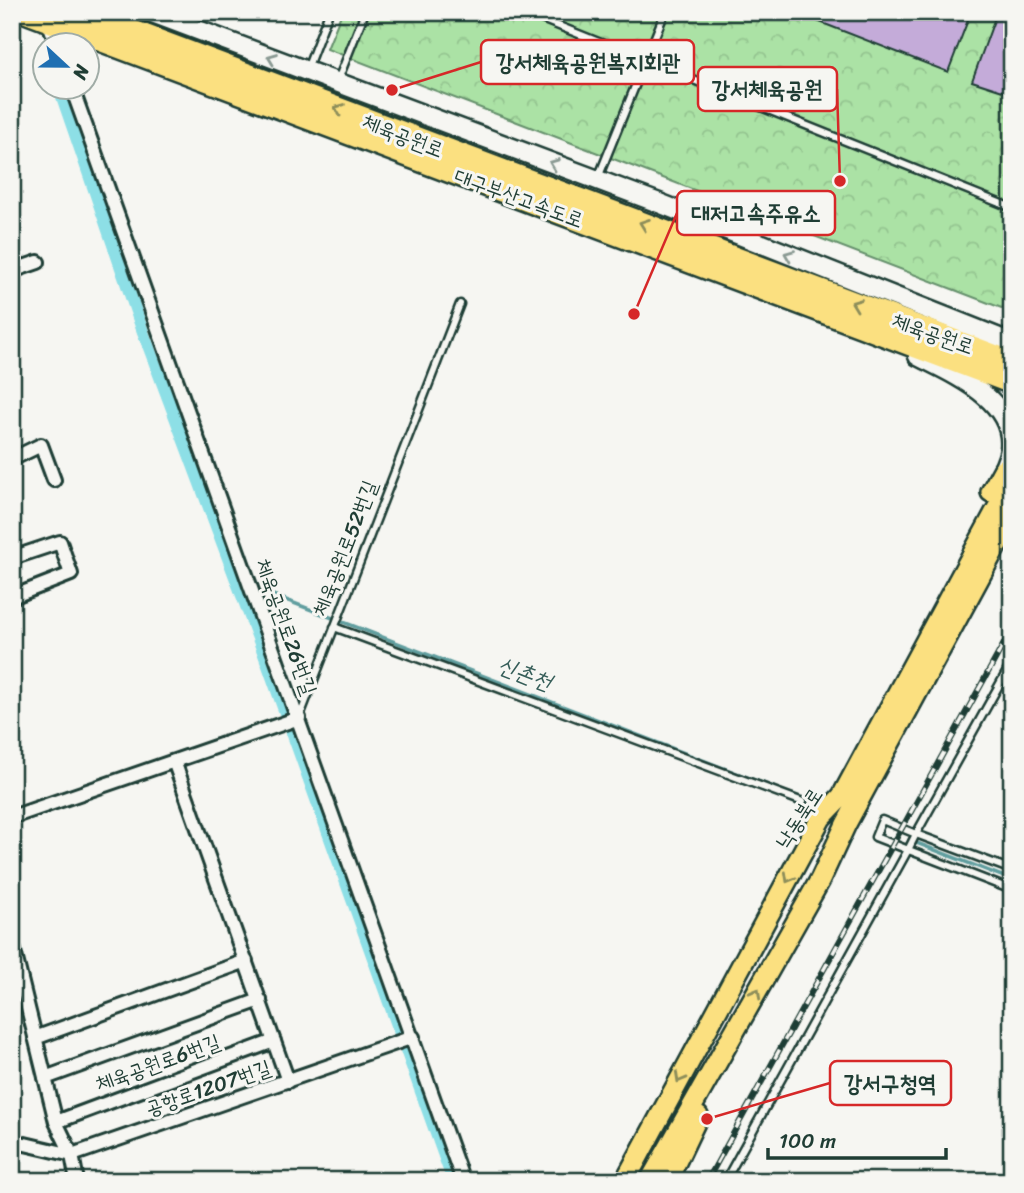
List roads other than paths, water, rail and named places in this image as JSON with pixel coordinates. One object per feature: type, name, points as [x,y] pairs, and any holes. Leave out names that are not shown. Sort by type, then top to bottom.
[{"type":"highway","name":"대구부산고속도로","points":[[28,12],[1012,384]]},
{"type":"highway","name":"대구부산고속도로","points":[[80,12],[1012,363]]},
{"type":"main road","name":"체육공원로","points":[[15,12],[857,332],[1012,384]]},
{"type":"main road","name":"체육공원로","points":[[150,12],[597,180],[1012,344]]},
{"type":"main road","points":[[878,290],[908,296],[990,327],[1012,332]]},
{"type":"main road","points":[[821,818],[849,756],[1009,471],[1009,437],[1000,412],[974,387],[896,345]]},
{"type":"main road","name":"낙동북로","points":[[625,1181],[821,818],[842,796],[1009,471]]},
{"type":"main road","name":"낙동북로","points":[[650,1181],[820,880],[846,824],[1012,517]]},
{"type":"main road","points":[[820,880],[859,820],[1012,541]]},
{"type":"main road","points":[[667,1181],[687,1142],[731,1037]]},
{"type":"main road","points":[[618,1181],[640,1150]]},
{"type":"street","points":[[50,26],[52,32]]},
{"type":"street","name":"체육공원로26번길","points":[[77,102],[463,1181]]},
{"type":"street","points":[[12,271],[38,262]]},
{"type":"street","points":[[12,459],[41,445],[54,481]]},
{"type":"street","points":[[12,558],[60,542],[71,573],[12,597]]},
{"type":"street","points":[[12,817],[299,718]]},
{"type":"street","points":[[174,761],[289,1081]]},
{"type":"street","points":[[12,943],[55,1122],[72,1154],[77,1181]]},
{"type":"street","points":[[35,1038],[246,961]]},
{"type":"street","name":"체육공원로6번길","points":[[45,1078],[260,1000]]},
{"type":"street","name":"공항로1207번길","points":[[72,1154],[413,1037]]},
{"type":"street","name":"체육공원로6번길","points":[[55,1122],[274,1041]]},
{"type":"street","points":[[12,1141],[72,1154]]},
{"type":"lane","points":[[306,71],[329,12]]},
{"type":"lane","points":[[337,82],[365,12]]},
{"type":"lane","points":[[524,12],[1012,208]]},
{"type":"lane","points":[[597,180],[665,12]]},
{"type":"lane","name":"체육공원로52번길","points":[[299,718],[460,304]]},
{"type":"lane","points":[[334,627],[803,802]]},
{"type":"lane","points":[[725,1181],[1012,662]]},
{"type":"lane","points":[[1012,870],[882,820],[875,837],[1012,890]]},
{"type":"lane","points":[[868,826],[878,830]]},
{"type":"waterway","points":[[64,102],[143,332],[262,649],[453,1181]]},
{"type":"waterway","name":"신촌천","points":[[236,581],[244,584]]},
{"type":"waterway","name":"신촌천","points":[[265,592],[773,787]]},
{"type":"waterway","name":"신촌천","points":[[909,840],[1012,880]]},
{"type":"railway","points":[[707,1181],[1012,629]]},
{"type":"place","name":"강서체육공원복지회관","points":[[392,90]]},
{"type":"place","name":"강서체육공원","points":[[840,181]]},
{"type":"place","name":"대저고속주유소","points":[[634,314]]},
{"type":"place","name":"강서구청역","points":[[707,1119]]}]
